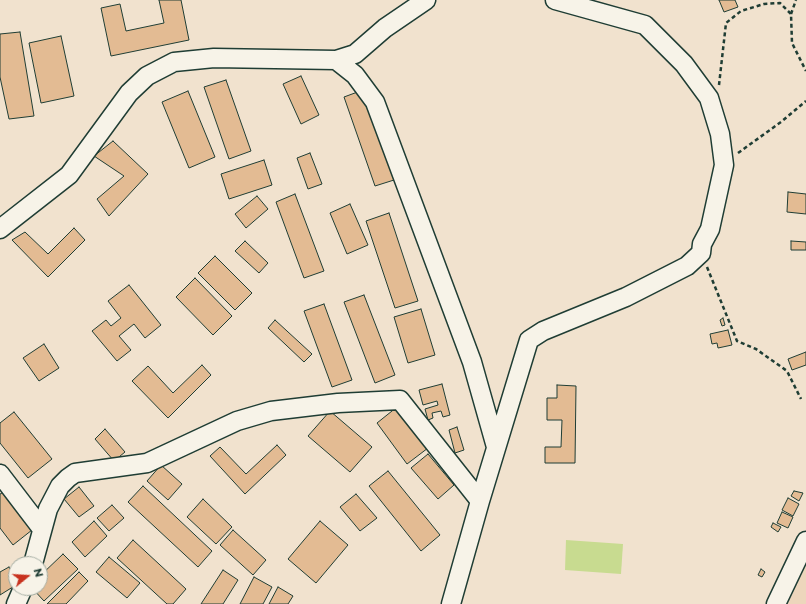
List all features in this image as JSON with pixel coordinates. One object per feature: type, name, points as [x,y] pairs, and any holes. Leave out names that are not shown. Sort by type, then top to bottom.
[{"type":"street","points":[[0,229],[69,175],[130,93],[147,76],[174,62],[214,58],[336,60],[355,54],[385,28],[426,0]]},
{"type":"street","points":[[451,604],[480,501],[529,340],[543,331],[626,297],[687,266],[701,253],[702,244],[710,229],[724,165],[720,134],[709,98],[684,64],[645,25],[555,0]]},
{"type":"street","points":[[336,60],[355,76],[375,102],[472,362],[496,447]]},
{"type":"street","points":[[35,556],[48,509],[60,486],[75,473],[147,463],[237,421],[271,411],[338,403],[400,400],[480,501]]},
{"type":"street","points":[[0,474],[42,529]]},
{"type":"street","points":[[776,604],[806,541]]},
{"type":"path","points":[[796,0],[791,14],[792,43],[806,71]]},
{"type":"path","points":[[709,98],[719,85],[726,23],[741,11],[764,4],[780,3],[791,14]]},
{"type":"path","points":[[724,165],[806,101]]},
{"type":"path","points":[[701,253],[737,341],[756,349],[787,371],[801,399]]},
{"type":"shaded area","points":[[806,551],[806,604],[782,604]]},
{"type":"green space","points":[[566,540],[623,544],[621,574],[565,570]]},
{"type":"building","points":[[159,0],[181,0],[189,40],[111,56],[101,8],[120,4],[126,31],[164,23]]},
{"type":"building","points":[[719,0],[735,0],[738,7],[724,12]]},
{"type":"building","points":[[20,32],[34,116],[9,119],[0,77],[0,34]]},
{"type":"building","points":[[61,36],[74,96],[41,103],[29,43]]},
{"type":"building","points":[[301,76],[319,115],[301,124],[283,84]]},
{"type":"building","points":[[226,80],[251,151],[229,159],[204,87]]},
{"type":"building","points":[[363,90],[394,180],[375,186],[344,97]]},
{"type":"building","points":[[188,91],[215,157],[189,168],[162,102]]},
{"type":"building","points":[[113,141],[148,174],[109,216],[97,199],[124,176],[94,156]]},
{"type":"building","points":[[310,153],[322,184],[308,189],[297,158]]},
{"type":"building","points":[[264,160],[272,185],[229,199],[221,174]]},
{"type":"building","points":[[788,192],[806,194],[806,214],[787,212]]},
{"type":"building","points":[[295,194],[324,271],[304,278],[276,202]]},
{"type":"building","points":[[257,196],[268,209],[246,228],[235,214]]},
{"type":"building","points":[[350,204],[368,245],[347,254],[330,213]]},
{"type":"building","points":[[389,213],[418,301],[395,308],[366,221]]},
{"type":"building","points":[[74,228],[85,240],[48,277],[12,240],[25,232],[48,254]]},
{"type":"building","points":[[245,241],[268,263],[259,273],[235,251]]},
{"type":"building","points":[[791,241],[806,242],[806,250],[791,250]]},
{"type":"building","points":[[215,256],[252,293],[235,310],[198,273]]},
{"type":"building","points":[[195,278],[232,316],[213,335],[176,297]]},
{"type":"building","points":[[129,285],[161,325],[145,338],[134,324],[119,336],[131,350],[117,361],[92,331],[106,320],[111,326],[121,318],[108,301]]},
{"type":"building","points":[[364,295],[395,375],[375,383],[344,302]]},
{"type":"building","points":[[324,304],[352,380],[332,387],[304,311]]},
{"type":"building","points":[[421,309],[435,355],[408,363],[394,317]]},
{"type":"building","points":[[723,318],[725,325],[722,326],[720,320]]},
{"type":"building","points":[[275,320],[312,354],[304,362],[268,328]]},
{"type":"building","points":[[728,330],[732,345],[718,348],[717,343],[712,344],[710,334]]},
{"type":"building","points":[[44,344],[59,368],[39,381],[23,358]]},
{"type":"building","points":[[806,352],[806,365],[792,370],[788,359]]},
{"type":"building","points":[[202,365],[211,375],[168,418],[132,381],[148,366],[173,393]]},
{"type":"building","points":[[442,384],[450,415],[443,417],[441,411],[432,413],[433,418],[428,420],[425,409],[438,405],[437,401],[423,405],[419,390]]},
{"type":"building","points":[[557,385],[576,386],[575,463],[545,463],[545,447],[561,447],[562,420],[547,420],[547,398],[557,398]]},
{"type":"building","points":[[397,407],[428,448],[407,464],[377,423]]},
{"type":"building","points":[[330,411],[372,447],[350,472],[308,436]]},
{"type":"building","points":[[14,412],[52,459],[28,478],[0,443],[0,423]]},
{"type":"building","points":[[457,427],[464,450],[455,453],[449,430]]},
{"type":"building","points":[[105,429],[125,452],[114,461],[95,439]]},
{"type":"building","points":[[277,445],[286,455],[245,494],[210,456],[220,447],[246,474]]},
{"type":"building","points":[[428,454],[454,485],[438,499],[411,468]]},
{"type":"building","points":[[161,465],[182,484],[168,500],[147,481]]},
{"type":"building","points":[[388,471],[440,535],[421,551],[369,486]]},
{"type":"building","points":[[143,486],[212,551],[198,567],[128,502]]},
{"type":"building","points":[[79,487],[94,506],[79,517],[64,499]]},
{"type":"building","points":[[794,491],[803,493],[799,501],[791,496]]},
{"type":"building","points":[[4,492],[32,530],[13,545],[0,528],[0,494]]},
{"type":"building","points":[[356,494],[377,518],[360,531],[340,507]]},
{"type":"building","points":[[788,498],[799,504],[793,516],[782,510]]},
{"type":"building","points":[[203,499],[232,527],[216,544],[187,517]]},
{"type":"building","points":[[112,505],[124,518],[109,531],[97,518]]},
{"type":"building","points":[[782,512],[793,517],[788,528],[777,523]]},
{"type":"building","points":[[94,521],[107,536],[85,557],[72,542]]},
{"type":"building","points":[[320,521],[348,545],[316,583],[288,559]]},
{"type":"building","points":[[773,523],[781,527],[778,532],[771,527]]},
{"type":"building","points":[[233,530],[266,560],[253,575],[220,545]]},
{"type":"building","points":[[133,540],[186,589],[173,604],[167,604],[117,558]]},
{"type":"building","points":[[63,554],[78,569],[44,601],[39,596],[48,596],[48,568]]},
{"type":"building","points":[[109,557],[140,583],[127,598],[96,572]]},
{"type":"building","points":[[8,568],[8,590],[0,595],[0,572]]},
{"type":"building","points":[[761,569],[765,572],[762,577],[758,575]]},
{"type":"building","points":[[223,570],[238,580],[223,604],[201,604]]},
{"type":"building","points":[[79,572],[88,581],[66,604],[47,604]]},
{"type":"building","points":[[254,577],[272,587],[263,604],[240,604]]},
{"type":"building","points":[[278,587],[293,596],[288,604],[269,604]]}]
